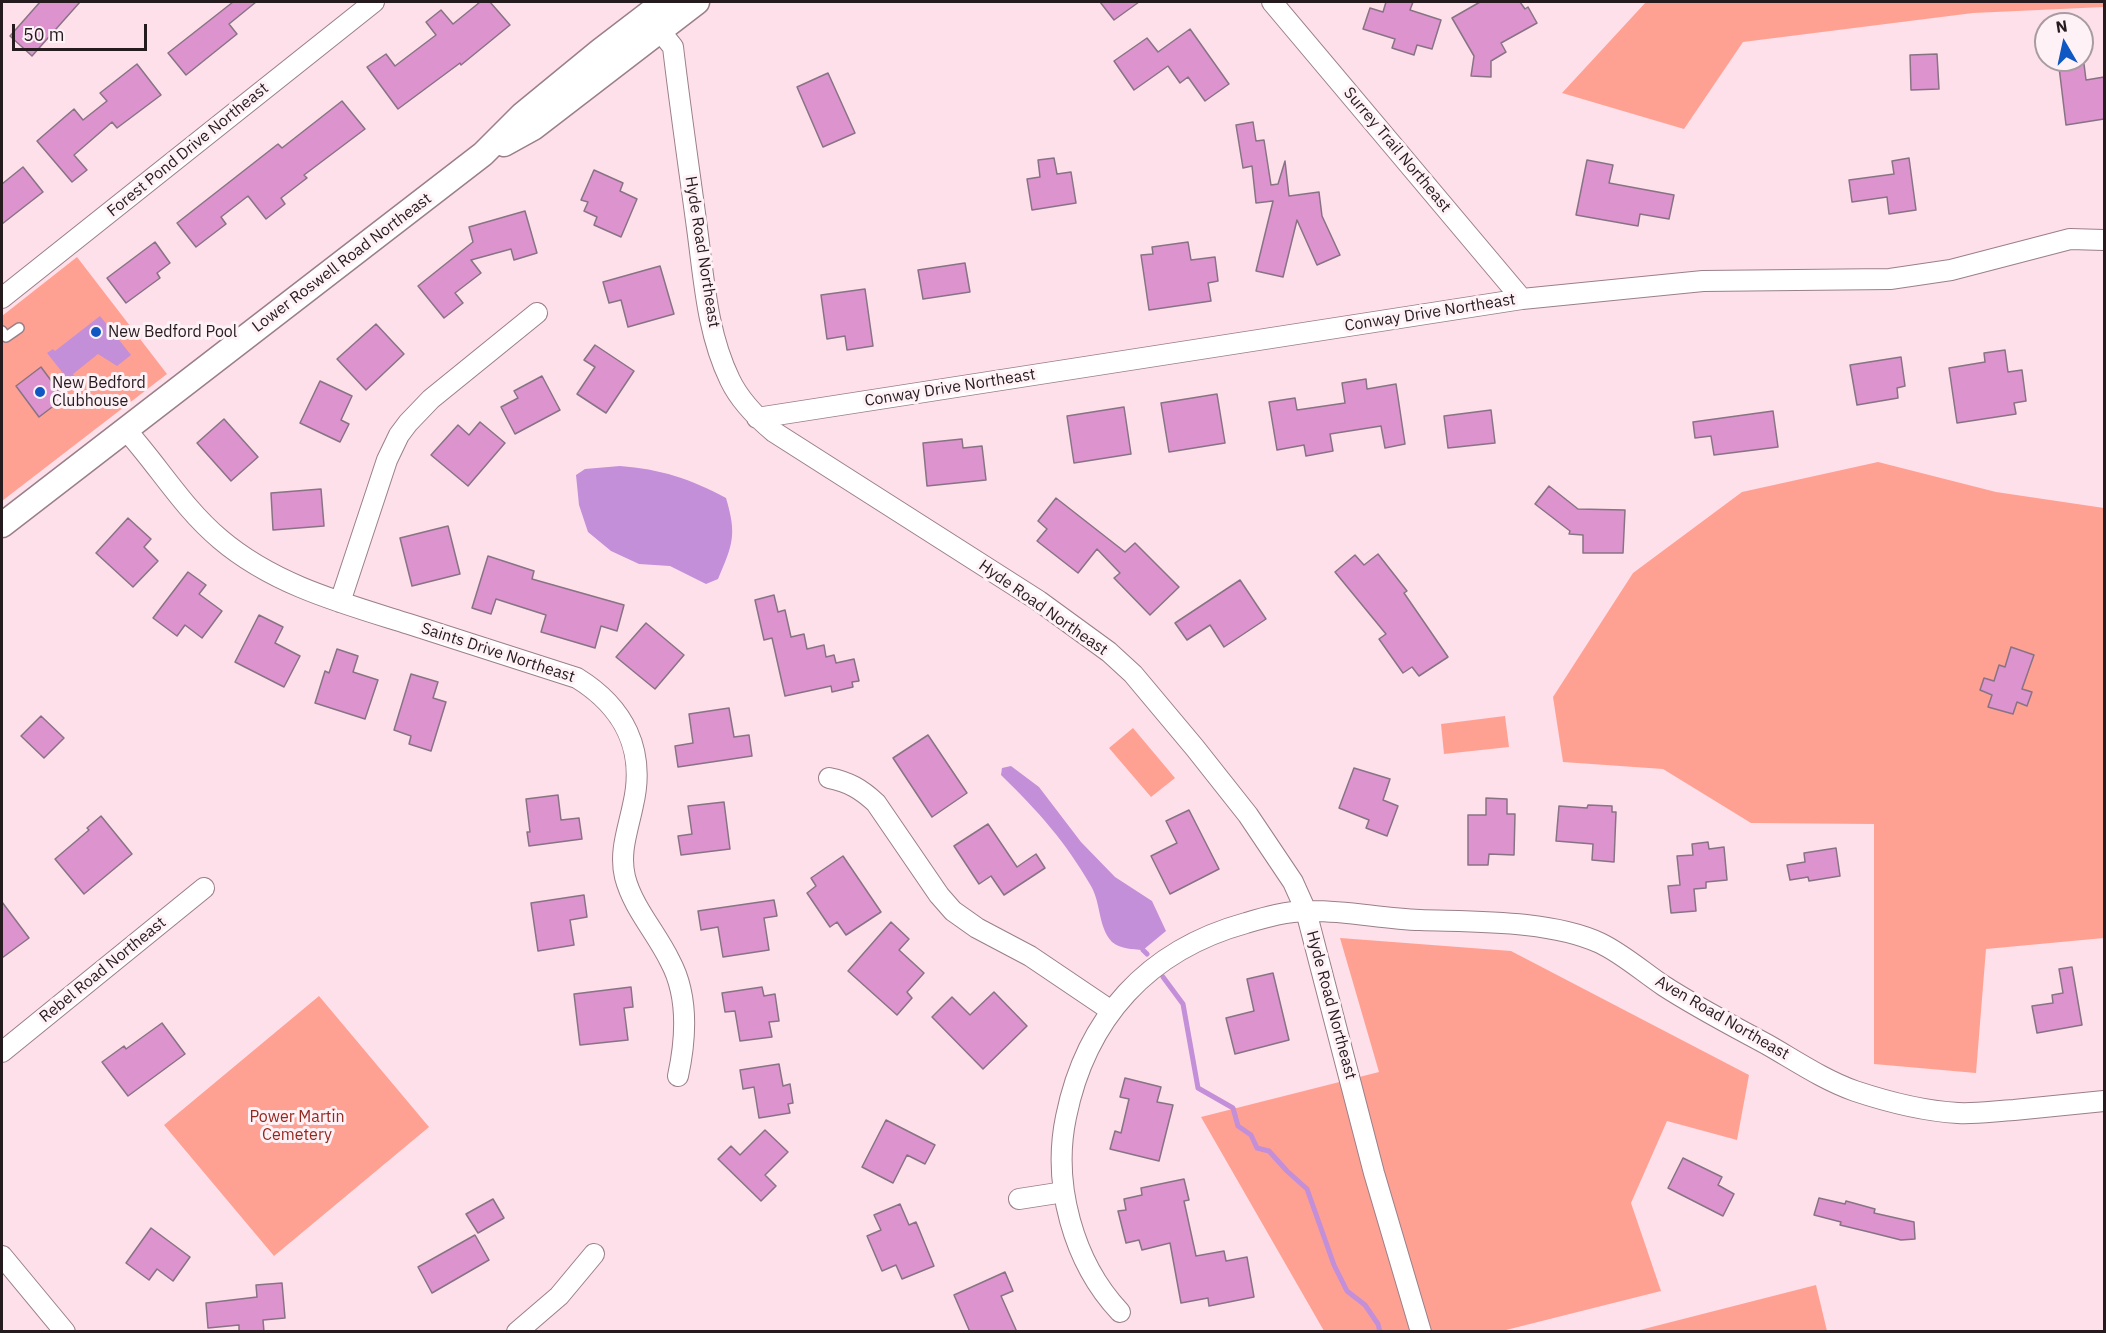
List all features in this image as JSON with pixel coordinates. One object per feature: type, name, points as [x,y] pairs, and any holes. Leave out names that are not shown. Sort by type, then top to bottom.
[{"type":"street","name":"Forest Pond Drive Northeast","points":[[2,298],[374,2]]},
{"type":"street","name":"Lower Roswell Road Northeast","points":[[2,525],[483,154],[533,128],[657,16],[698,2]]},
{"type":"street","name":"Surrey Trail Northeast","points":[[1272,2],[1522,299]]},
{"type":"street","name":"Hyde Road Northeast","points":[[657,16],[673,47],[707,306],[718,353],[731,381],[757,418],[774,432],[1039,601],[1109,652],[1133,674],[1248,815],[1293,882],[1306,910],[1374,1173],[1421,1332]]},
{"type":"street","name":"Conway Drive Northeast","points":[[757,418],[1522,299],[1703,281],[1890,279],[1951,270],[2070,239],[2104,240]]},
{"type":"street","points":[[340,603],[387,460],[403,429],[431,399],[537,313]]},
{"type":"street","name":"Saints Drive Northeast","points":[[125,429],[145,451],[180,498],[220,539],[271,573],[305,590],[340,603],[577,678],[605,698],[626,725],[631,739],[636,772],[634,802],[622,856],[624,874],[635,904],[670,960],[681,988],[684,1049],[678,1076]]},
{"type":"street","points":[[829,778],[847,781],[876,803],[939,895],[953,911],[977,928],[1030,956],[1110,1010]]},
{"type":"street","name":"Rebel Road Northeast","points":[[2,1052],[204,888]]},
{"type":"street","name":"Aven Road Northeast","points":[[1120,1312],[1106,1298],[1094,1280],[1081,1253],[1064,1192],[1061,1160],[1063,1131],[1070,1096],[1082,1062],[1110,1010],[1176,951],[1228,928],[1250,922],[1306,910],[1409,920],[1504,923],[1568,933],[1599,943],[1714,1017],[1820,1075],[1854,1090],[1916,1108],[1958,1113],[1981,1113],[2104,1101]]},
{"type":"street","points":[[1019,1199],[1064,1192]]},
{"type":"street","points":[[517,1332],[559,1296],[594,1254]]},
{"type":"street","points":[[2,1256],[66,1332]]},
{"type":"lane","points":[[2,332],[6,338],[19,327]]},
{"type":"green space","points":[[1646,2],[2104,2],[2104,7],[1973,13],[1743,42],[1684,129],[1562,93]]},
{"type":"green space","points":[[77,257],[167,374],[2,501],[2,316]]},
{"type":"green space","points":[[1878,462],[1996,492],[2104,508],[2104,938],[1986,949],[1976,1073],[1874,1064],[1874,824],[1751,823],[1663,769],[1563,762],[1553,697],[1633,573],[1742,492]]},
{"type":"green space","points":[[1505,716],[1509,747],[1444,754],[1441,724]]},
{"type":"green space","points":[[1133,728],[1175,778],[1151,797],[1109,748]]},
{"type":"green space","points":[[1340,938],[1511,951],[1749,1075],[1737,1140],[1667,1121],[1631,1203],[1661,1291],[1502,1331],[1324,1331],[1201,1117],[1379,1072]]},
{"type":"green space","name":"Power Martin Cemetery","points":[[319,996],[429,1127],[274,1256],[164,1125]]},
{"type":"green space","points":[[1816,1285],[1827,1331],[1636,1331]]},
{"type":"shaded area","name":"New Bedford Pool","points":[[100,316],[131,355],[117,366],[98,354],[73,374],[75,377],[70,382],[47,353],[53,349],[55,351]]},
{"type":"shaded area","points":[[620,466],[675,476],[726,498],[732,521],[732,539],[718,579],[706,584],[670,566],[639,564],[611,551],[588,532],[579,505],[576,475],[585,469]]},
{"type":"shaded area","points":[[1011,766],[1039,787],[1081,842],[1115,877],[1152,901],[1166,931],[1143,950],[1119,946],[1107,936],[1097,900],[1081,870],[1050,827],[1001,775],[1002,768]]},
{"type":"building","points":[[40,2],[80,2],[32,56],[10,36]]},
{"type":"building","points":[[233,2],[256,2],[229,24],[237,34],[186,75],[168,53]]},
{"type":"building","points":[[480,2],[490,2],[510,25],[461,65],[460,63],[398,109],[367,67],[386,54],[395,66],[436,35],[426,22],[441,10],[453,24]]},
{"type":"building","points":[[1100,2],[1139,2],[1114,20]]},
{"type":"building","points":[[1386,2],[1413,2],[1410,10],[1441,20],[1432,49],[1417,45],[1414,55],[1392,48],[1395,39],[1363,29],[1370,8],[1383,12]]},
{"type":"building","points":[[1480,2],[1520,2],[1525,9],[1528,7],[1537,23],[1501,43],[1506,52],[1491,61],[1491,77],[1471,76],[1474,56],[1452,18]]},
{"type":"building","points":[[1190,29],[1229,84],[1205,101],[1188,77],[1180,83],[1168,66],[1134,90],[1114,61],[1147,38],[1158,52]]},
{"type":"building","points":[[1937,54],[1939,89],[1911,90],[1910,55]]},
{"type":"building","points":[[137,64],[161,95],[117,128],[112,122],[74,155],[87,170],[72,182],[37,141],[74,109],[83,120],[107,101],[100,93]]},
{"type":"building","points":[[2060,72],[2085,72],[2086,80],[2104,77],[2104,119],[2066,125]]},
{"type":"building","points":[[828,73],[855,133],[823,147],[797,87]]},
{"type":"building","points":[[342,101],[365,129],[304,175],[307,178],[281,198],[285,204],[266,219],[248,196],[221,217],[226,224],[196,247],[177,223],[278,144],[282,148]]},
{"type":"building","points":[[1253,122],[1256,141],[1264,140],[1271,185],[1278,184],[1285,161],[1289,196],[1319,192],[1322,216],[1340,255],[1317,265],[1297,220],[1283,277],[1256,271],[1273,201],[1256,203],[1252,166],[1243,168],[1236,125]]},
{"type":"building","points":[[1054,158],[1057,174],[1071,172],[1076,203],[1032,210],[1027,179],[1040,177],[1038,160]]},
{"type":"building","points":[[1909,158],[1916,210],[1889,214],[1887,197],[1852,202],[1849,180],[1894,174],[1892,161]]},
{"type":"building","points":[[1587,160],[1613,165],[1609,183],[1674,195],[1669,219],[1640,214],[1638,226],[1576,215]]},
{"type":"building","points":[[23,167],[43,192],[2,224],[2,184]]},
{"type":"building","points":[[594,170],[623,183],[620,191],[637,199],[621,237],[594,225],[597,217],[584,211],[588,202],[581,200]]},
{"type":"building","points":[[525,211],[537,253],[514,260],[511,249],[471,260],[481,273],[455,293],[463,303],[444,318],[418,286],[473,242],[469,227]]},
{"type":"building","points":[[155,242],[170,263],[157,273],[160,278],[126,303],[107,278]]},
{"type":"building","points":[[1188,242],[1191,260],[1215,257],[1218,281],[1208,283],[1211,301],[1149,310],[1141,255],[1153,254],[1152,247]]},
{"type":"building","points":[[965,263],[970,292],[923,299],[918,270]]},
{"type":"building","points":[[660,266],[674,314],[628,327],[621,300],[609,303],[603,282]]},
{"type":"building","points":[[865,289],[873,346],[847,350],[845,336],[827,339],[821,295]]},
{"type":"building","points":[[376,324],[404,354],[366,390],[337,359]]},
{"type":"building","points":[[595,345],[634,371],[606,413],[577,394],[595,367],[584,360]]},
{"type":"building","points":[[2005,350],[2008,372],[2022,370],[2026,401],[2014,403],[2016,414],[1957,423],[1949,368],[1985,362],[1984,353]]},
{"type":"building","points":[[1901,357],[1905,386],[1897,388],[1898,398],[1857,405],[1850,365]]},
{"type":"building","name":"New Bedford Clubhouse","points":[[41,367],[64,398],[39,417],[16,386]]},
{"type":"building","points":[[542,376],[560,410],[515,434],[501,407],[518,398],[514,391]]},
{"type":"building","points":[[1366,379],[1367,389],[1396,384],[1405,444],[1385,448],[1381,426],[1330,434],[1333,451],[1306,456],[1304,445],[1277,450],[1269,402],[1295,398],[1297,410],[1345,403],[1342,383]]},
{"type":"building","points":[[320,381],[352,396],[341,420],[349,424],[340,442],[300,423]]},
{"type":"building","points":[[1217,394],[1225,443],[1169,452],[1161,403]]},
{"type":"building","points":[[1124,407],[1131,454],[1074,463],[1067,416]]},
{"type":"building","points":[[1491,410],[1495,443],[1448,448],[1444,416]]},
{"type":"building","points":[[1773,411],[1778,447],[1714,455],[1711,436],[1695,438],[1693,422]]},
{"type":"building","points":[[224,419],[258,457],[231,481],[197,443]]},
{"type":"building","points":[[480,422],[505,443],[468,486],[431,455],[458,425],[469,435]]},
{"type":"building","points":[[962,439],[963,448],[982,446],[986,480],[927,486],[923,443]]},
{"type":"building","points":[[1549,486],[1578,509],[1625,510],[1623,553],[1583,553],[1583,535],[1569,534],[1570,531],[1535,504]]},
{"type":"building","points":[[321,489],[324,526],[273,530],[271,493]]},
{"type":"building","points":[[1056,498],[1125,552],[1135,543],[1179,587],[1150,615],[1114,578],[1120,573],[1097,549],[1078,573],[1037,541],[1047,529],[1038,521]]},
{"type":"building","points":[[128,518],[151,539],[144,547],[158,561],[133,587],[96,553]]},
{"type":"building","points":[[448,526],[460,574],[412,586],[400,538]]},
{"type":"building","points":[[1378,554],[1407,591],[1404,593],[1448,657],[1419,676],[1412,667],[1403,673],[1379,639],[1386,634],[1335,572],[1355,555],[1364,565]]},
{"type":"building","points":[[488,556],[534,571],[532,579],[624,605],[617,631],[601,626],[595,648],[541,632],[546,615],[496,599],[491,614],[472,608]]},
{"type":"building","points":[[188,572],[206,585],[199,594],[222,611],[202,638],[185,625],[177,636],[153,618]]},
{"type":"building","points":[[1240,580],[1266,619],[1224,647],[1210,625],[1187,640],[1175,623]]},
{"type":"building","points":[[774,595],[778,612],[785,610],[791,637],[804,634],[807,649],[824,645],[826,657],[834,655],[836,663],[854,659],[859,681],[852,682],[853,687],[832,692],[831,686],[785,696],[772,638],[764,640],[755,600]]},
{"type":"building","points":[[259,615],[283,627],[275,643],[300,656],[284,687],[235,662]]},
{"type":"building","points":[[646,623],[684,655],[655,689],[616,657]]},
{"type":"building","points":[[2011,647],[2034,655],[2022,689],[2032,692],[2027,706],[2017,702],[2013,714],[1988,707],[1992,695],[1980,690],[1984,678],[1994,681],[1999,665],[2005,667]]},
{"type":"building","points":[[337,649],[358,656],[353,672],[378,680],[365,719],[315,703],[325,671],[329,673]]},
{"type":"building","points":[[411,674],[438,682],[433,698],[446,702],[431,751],[409,744],[411,736],[394,730]]},
{"type":"building","points":[[729,708],[734,737],[749,735],[752,756],[678,767],[675,746],[693,743],[689,714]]},
{"type":"building","points":[[41,716],[64,738],[44,758],[21,736]]},
{"type":"building","points":[[928,735],[967,793],[932,817],[893,758]]},
{"type":"building","points":[[1354,768],[1390,779],[1383,800],[1398,806],[1387,836],[1366,828],[1369,820],[1339,808]]},
{"type":"building","points":[[558,795],[561,820],[579,818],[582,839],[529,846],[527,832],[530,832],[526,799]]},
{"type":"building","points":[[1486,798],[1507,799],[1507,814],[1515,814],[1514,855],[1489,854],[1488,865],[1468,865],[1468,815],[1486,815]]},
{"type":"building","points":[[724,802],[730,849],[681,855],[678,836],[692,834],[688,806]]},
{"type":"building","points":[[1588,805],[1612,806],[1612,812],[1616,812],[1614,862],[1592,860],[1593,844],[1556,841],[1559,806],[1587,808]]},
{"type":"building","points":[[1189,810],[1219,869],[1170,894],[1151,856],[1177,843],[1166,821]]},
{"type":"building","points":[[101,816],[132,854],[84,894],[55,859],[89,830],[87,828]]},
{"type":"building","points":[[988,824],[1017,867],[1036,854],[1045,868],[1004,895],[991,876],[979,884],[954,846]]},
{"type":"building","points":[[1708,842],[1709,849],[1724,847],[1727,880],[1706,882],[1706,888],[1694,889],[1696,911],[1671,913],[1668,886],[1680,885],[1677,856],[1693,855],[1692,844]]},
{"type":"building","points":[[1836,848],[1840,876],[1809,881],[1808,877],[1790,880],[1787,865],[1805,862],[1804,853]]},
{"type":"building","points":[[843,856],[881,912],[846,935],[837,922],[830,927],[807,893],[816,886],[811,878]]},
{"type":"building","points":[[584,895],[587,917],[570,920],[574,945],[538,951],[531,903]]},
{"type":"building","points":[[774,900],[777,916],[764,918],[769,950],[723,957],[718,927],[701,930],[698,911]]},
{"type":"building","points":[[2,902],[29,938],[2,958]]},
{"type":"building","points":[[891,922],[909,939],[899,950],[924,973],[907,992],[912,998],[897,1015],[848,971]]},
{"type":"building","points":[[2072,967],[2082,1025],[2037,1033],[2032,1006],[2053,1003],[2052,995],[2063,993],[2059,969]]},
{"type":"building","points":[[1273,973],[1289,1040],[1235,1054],[1226,1018],[1254,1011],[1247,979]]},
{"type":"building","points":[[631,987],[633,1007],[624,1008],[628,1040],[580,1045],[574,994]]},
{"type":"building","points":[[762,987],[764,996],[775,994],[779,1021],[769,1022],[772,1037],[740,1041],[735,1011],[725,1012],[722,993]]},
{"type":"building","points":[[994,992],[1027,1026],[983,1069],[932,1017],[952,997],[970,1015]]},
{"type":"building","points":[[162,1023],[185,1054],[128,1096],[102,1062],[124,1046],[126,1049]]},
{"type":"building","points":[[779,1064],[783,1086],[790,1084],[793,1103],[788,1104],[790,1113],[759,1118],[754,1087],[743,1089],[740,1070]]},
{"type":"building","points":[[1125,1078],[1161,1087],[1157,1102],[1173,1105],[1159,1161],[1110,1149],[1115,1131],[1121,1133],[1129,1099],[1120,1097]]},
{"type":"building","points":[[886,1120],[935,1145],[925,1164],[907,1155],[893,1183],[862,1167]]},
{"type":"building","points":[[765,1130],[788,1152],[765,1175],[776,1186],[761,1201],[718,1159],[731,1146],[740,1155]]},
{"type":"building","points":[[1683,1158],[1722,1177],[1718,1185],[1734,1194],[1723,1216],[1668,1188]]},
{"type":"building","points":[[1184,1179],[1189,1200],[1184,1201],[1196,1256],[1224,1251],[1226,1261],[1247,1257],[1254,1297],[1209,1306],[1208,1298],[1181,1303],[1170,1243],[1142,1250],[1139,1240],[1126,1243],[1118,1211],[1126,1210],[1124,1199],[1142,1195],[1141,1188]]},
{"type":"building","points":[[1819,1198],[1845,1204],[1846,1201],[1875,1209],[1874,1213],[1914,1222],[1915,1239],[1901,1240],[1840,1225],[1841,1222],[1814,1215]]},
{"type":"building","points":[[493,1199],[504,1218],[478,1233],[466,1214]]},
{"type":"building","points":[[900,1204],[909,1225],[916,1222],[934,1266],[902,1279],[896,1265],[882,1271],[867,1236],[881,1230],[874,1215]]},
{"type":"building","points":[[151,1228],[190,1257],[173,1281],[157,1269],[149,1280],[126,1263]]},
{"type":"building","points":[[475,1235],[489,1260],[432,1293],[418,1267]]},
{"type":"building","points":[[1005,1272],[1013,1291],[1001,1296],[1017,1332],[970,1332],[954,1295]]},
{"type":"building","points":[[282,1283],[285,1318],[263,1320],[264,1332],[239,1332],[239,1325],[208,1328],[206,1303],[257,1297],[256,1285]]},
{"type":"waterway","points":[[1143,950],[1147,954]]},
{"type":"waterway","points":[[1163,977],[1183,1004],[1198,1088],[1233,1108],[1238,1126],[1251,1135],[1257,1148],[1269,1151],[1307,1189],[1334,1265],[1347,1291],[1365,1305],[1378,1324],[1380,1332]]},
{"type":"place","name":"New Bedford Pool","points":[[96,332]]},
{"type":"place","name":"New Bedford Clubhouse","points":[[40,392]]}]
